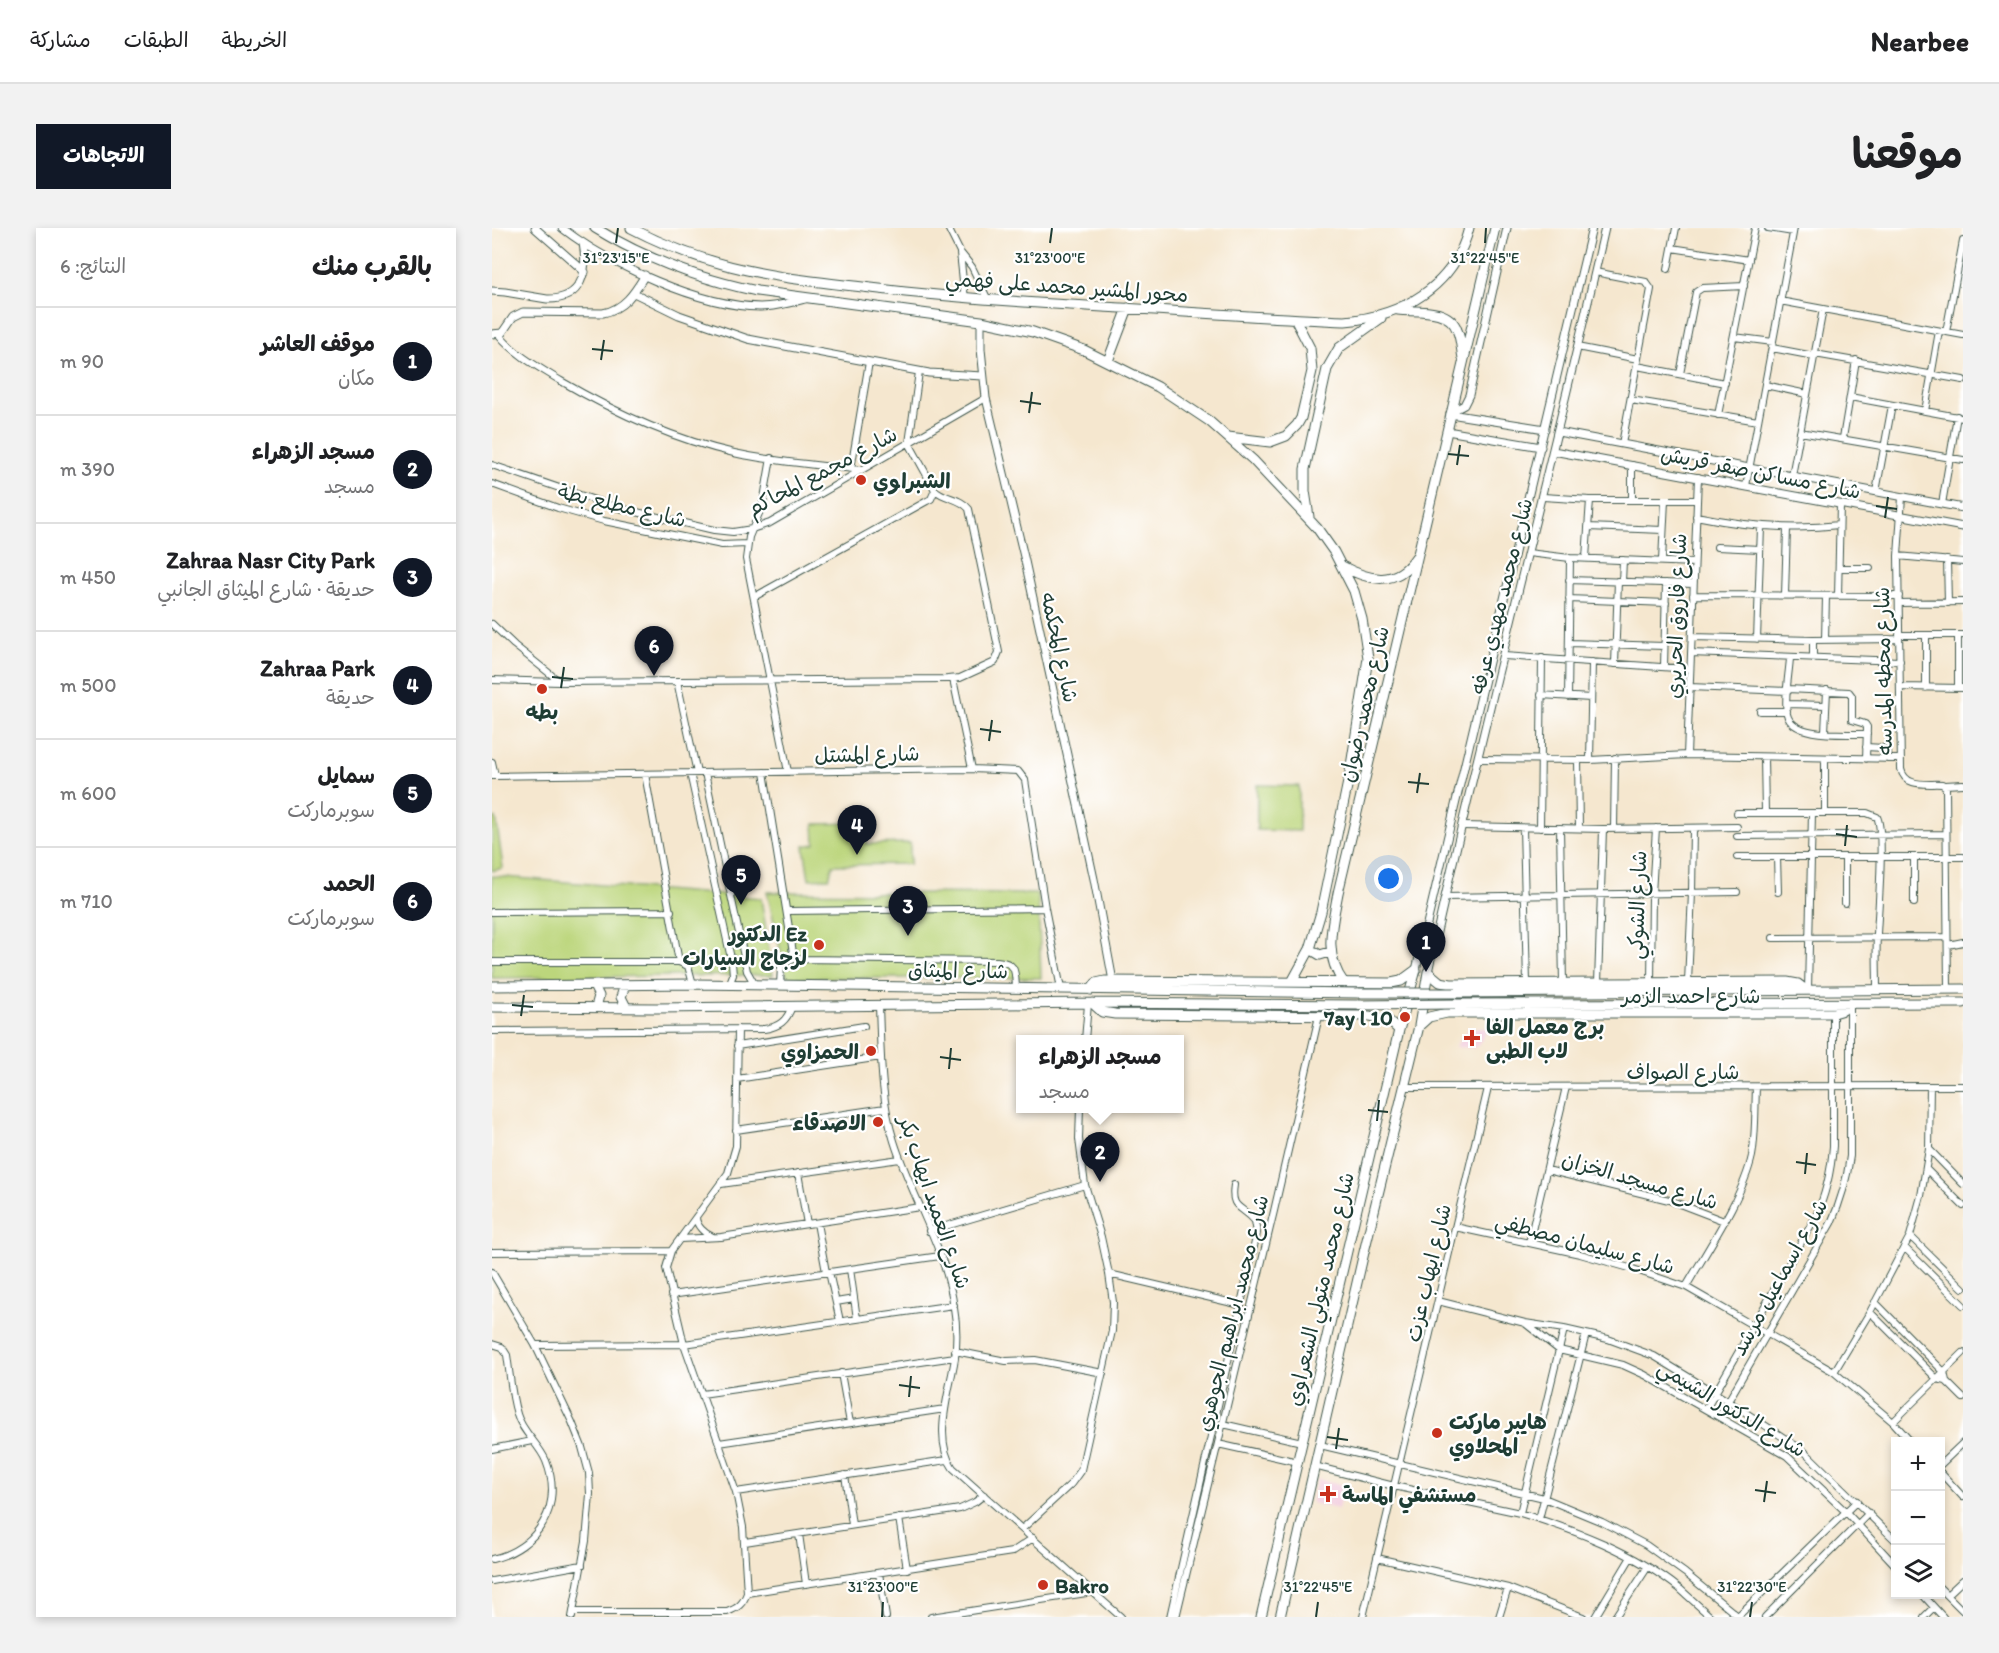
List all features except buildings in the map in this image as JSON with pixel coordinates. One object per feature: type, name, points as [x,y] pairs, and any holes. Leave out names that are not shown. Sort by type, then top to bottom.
[{"type":"main road","name":"محور المشير محمد على فهمي","points":[[595,228],[636,251],[697,276],[757,291],[981,321],[1059,340],[1108,361],[1183,402],[1253,460],[1309,519]]},
{"type":"main road","name":"محور المشير محمد على فهمي","points":[[631,228],[688,254],[750,273],[792,280],[965,299],[1346,321],[1393,312],[1422,296],[1444,275],[1461,250],[1469,228]]},
{"type":"main road","points":[[1447,431],[1495,228]]},
{"type":"main road","points":[[1108,361],[1128,308]]},
{"type":"main road","points":[[1309,519],[1305,469],[1327,369],[1334,354],[1345,342],[1393,312],[1436,313],[1450,319],[1459,332],[1464,363]]},
{"type":"main road","points":[[1228,437],[1270,442],[1286,436],[1301,418],[1312,371],[1310,348],[1295,319]]},
{"type":"main road","name":"شارع محمد رضوان","points":[[1344,983],[1335,968],[1330,952],[1331,928],[1447,431]]},
{"type":"main road","name":"شارع محمد رضوان","points":[[1292,982],[1310,949],[1321,912],[1349,782],[1368,658],[1359,605],[1342,566],[1326,540],[1309,519]]},
{"type":"main road","points":[[1342,566],[1361,576],[1383,579],[1403,571],[1418,554]]},
{"type":"main road","points":[[1310,949],[1320,955],[1330,952]]},
{"type":"main road","name":"شارع الميثاق","points":[[492,986],[693,984],[1091,990],[1100,981],[1396,982],[1416,970]]},
{"type":"main road","name":"شارع محمد متولي الشعراوي","points":[[1261,1617],[1399,1030],[1416,970]]},
{"type":"main road","name":"شارع محمد متولي الشعراوي","points":[[1280,1617],[1419,1026],[1428,972]]},
{"type":"main road","name":"شارع احمد الزمر","points":[[1428,972],[1440,982],[1451,984],[1792,982],[1807,990],[1963,989]]},
{"type":"main road","points":[[1375,983],[1382,999],[1377,1017]]},
{"type":"main road","points":[[1447,1013],[1442,1003],[1446,989],[1451,984]]},
{"type":"main road","points":[[626,985],[621,997],[626,1007]]},
{"type":"main road","points":[[594,986],[599,996],[596,1007]]},
{"type":"main road","points":[[1091,990],[1383,993],[1807,990]]},
{"type":"main road","name":"شارع احمد الزمر","points":[[1419,1026],[1429,1017],[1447,1013],[1833,1013],[1843,1010],[1850,1004],[1963,1003]]},
{"type":"main road","points":[[1090,1004],[1850,1004]]},
{"type":"main road","name":"شارع الميثاق","points":[[492,1006],[1090,1004],[1102,1012],[1115,1014],[1377,1017],[1389,1021],[1399,1030]]},
{"type":"main road","points":[[1383,1100],[1389,1107],[1395,1107],[1400,1103]]},
{"type":"main road","points":[[1378,1122],[1381,1118],[1389,1117],[1395,1125]]},
{"type":"main road","points":[[1283,1527],[1292,1533],[1300,1530]]},
{"type":"main road","points":[[1277,1547],[1287,1545],[1296,1550]]},
{"type":"street","points":[[535,228],[585,272]]},
{"type":"street","points":[[562,228],[609,259],[708,298],[749,306],[781,305],[806,298]]},
{"type":"street","points":[[948,228],[960,252],[972,267],[988,300]]},
{"type":"street","points":[[1451,413],[1464,405],[1469,395],[1508,228]]},
{"type":"street","name":"شارع محمد مهدي عرفه","points":[[1416,970],[1592,228]]},
{"type":"street","name":"شارع محمد مهدي عرفه","points":[[1428,972],[1543,497],[1605,228]]},
{"type":"street","points":[[1668,269],[1676,228]]},
{"type":"street","points":[[1719,415],[1755,228]]},
{"type":"street","points":[[1746,486],[1793,230],[1768,228]]},
{"type":"street","points":[[1925,411],[1931,374],[1963,241]]},
{"type":"street","points":[[492,291],[554,299],[567,295],[577,287],[585,272],[586,257],[583,243]]},
{"type":"street","points":[[1672,248],[1749,260]]},
{"type":"street","points":[[960,252],[965,299]]},
{"type":"street","points":[[1595,272],[1646,282],[1651,289],[1622,444]]},
{"type":"street","points":[[645,275],[634,293],[622,306],[610,312],[523,312],[516,315],[495,334],[525,359],[594,400],[689,439],[732,452],[862,470]]},
{"type":"street","points":[[1680,374],[1696,292],[1702,288],[1744,286]]},
{"type":"street","points":[[634,293],[679,315],[738,336],[779,346],[919,372],[983,376]]},
{"type":"street","points":[[540,312],[541,298]]},
{"type":"street","points":[[1780,301],[1963,335]]},
{"type":"street","points":[[1792,476],[1823,309]]},
{"type":"street","name":"شارع المحكمه","points":[[981,321],[986,398],[1025,561],[1094,879],[1113,981]]},
{"type":"street","points":[[1734,337],[1814,355],[1856,360],[1963,380]]},
{"type":"street","points":[[1577,347],[1638,359]]},
{"type":"street","points":[[1843,438],[1856,360]]},
{"type":"street","points":[[851,469],[869,362]]},
{"type":"street","points":[[1637,366],[1725,382]]},
{"type":"street","points":[[492,680],[560,682],[953,679],[992,664],[998,659],[999,652],[969,509],[965,504],[935,490],[909,443],[919,372]]},
{"type":"street","points":[[1765,385],[1807,394]]},
{"type":"street","points":[[1850,397],[1960,417],[1942,504]]},
{"type":"street","name":"شارع مجمع المحاكم","points":[[492,465],[634,512],[714,530],[733,532],[770,523],[986,398]]},
{"type":"street","points":[[1631,400],[1758,421]]},
{"type":"street","points":[[1876,492],[1892,405]]},
{"type":"street","points":[[1451,413],[1545,429]]},
{"type":"street","points":[[1447,431],[1540,447]]},
{"type":"street","name":"شارع مساكن صقر قريش","points":[[1558,432],[1963,508]]},
{"type":"street","points":[[1800,432],[1963,460]]},
{"type":"street","name":"شارع مساكن صقر قريش","points":[[1553,451],[1963,527]]},
{"type":"street","points":[[771,458],[763,504],[747,544],[746,559],[788,772]]},
{"type":"street","points":[[1632,465],[1632,500]]},
{"type":"street","name":"شارع فاروق الحريري","points":[[1687,755],[1698,477]]},
{"type":"street","name":"شارع مطلع بطة","points":[[492,484],[558,508],[604,521],[722,545],[747,544]]},
{"type":"street","points":[[754,597],[927,501],[934,495],[935,490]]},
{"type":"street","points":[[1530,490],[1535,496],[1590,500],[1697,500]]},
{"type":"street","name":"شارع محطه المدرسه","points":[[1902,497],[1898,556],[1902,773],[1910,782],[1945,785]]},
{"type":"street","points":[[1586,558],[1590,500]]},
{"type":"street","points":[[1662,561],[1665,500]]},
{"type":"street","points":[[1838,596],[1840,504]]},
{"type":"street","points":[[1526,508],[1534,510],[1538,515]]},
{"type":"street","points":[[1696,516],[1761,527],[1839,525]]},
{"type":"street","points":[[1588,527],[1663,530]]},
{"type":"street","points":[[1757,639],[1761,527]]},
{"type":"street","points":[[1785,596],[1787,528]]},
{"type":"street","points":[[1717,547],[1760,549]]},
{"type":"street","points":[[1528,554],[1694,563]]},
{"type":"street","points":[[1898,556],[1963,562]]},
{"type":"street","points":[[1568,697],[1570,558]]},
{"type":"street","points":[[1615,664],[1617,601],[1623,560]]},
{"type":"street","points":[[1947,561],[1947,603]]},
{"type":"street","points":[[1839,568],[1870,568]]},
{"type":"street","points":[[1569,580],[1694,584]]},
{"type":"street","points":[[1664,667],[1666,583]]},
{"type":"street","points":[[1693,595],[1838,596],[1963,602]]},
{"type":"street","points":[[1825,640],[1826,596]]},
{"type":"street","points":[[1569,599],[1666,603]]},
{"type":"street","points":[[492,624],[560,682]]},
{"type":"street","points":[[1926,635],[1926,688]]},
{"type":"street","points":[[1692,637],[1825,640],[1961,635],[1960,688],[1900,687]]},
{"type":"street","points":[[1813,640],[1813,659]]},
{"type":"street","points":[[1569,643],[1664,646]]},
{"type":"street","points":[[1691,653],[1900,661]]},
{"type":"street","points":[[1504,656],[1690,669]]},
{"type":"street","points":[[1540,828],[1542,658]]},
{"type":"street","points":[[1790,658],[1787,711],[1790,721],[1796,728],[1805,731],[1867,734]]},
{"type":"street","points":[[1590,760],[1592,662]]},
{"type":"street","points":[[953,679],[972,769]]},
{"type":"street","points":[[677,681],[693,773],[732,963],[733,975],[729,985]]},
{"type":"street","points":[[1690,687],[1846,691],[1851,694],[1854,722],[1866,725],[1866,759]]},
{"type":"street","points":[[1825,732],[1827,690]]},
{"type":"street","points":[[1541,695],[1591,698]]},
{"type":"street","points":[[1787,704],[1826,705]]},
{"type":"street","points":[[1760,711],[1787,711]]},
{"type":"street","points":[[1866,747],[1886,749],[1888,759]]},
{"type":"street","points":[[1478,759],[1590,760],[1687,755],[1901,759]]},
{"type":"street","points":[[1764,757],[1765,813]]},
{"type":"street","points":[[1614,828],[1615,758]]},
{"type":"street","points":[[1825,758],[1826,813]]},
{"type":"street","points":[[1578,760],[1579,828]]},
{"type":"street","points":[[492,762],[494,776]]},
{"type":"street","name":"شارع المشتل","points":[[494,776],[1013,770],[1023,775],[1061,989]]},
{"type":"street","points":[[764,772],[794,959]]},
{"type":"street","points":[[705,773],[747,971],[755,985]]},
{"type":"street","points":[[645,774],[679,962]]},
{"type":"street","points":[[1948,989],[1945,785],[1963,784]]},
{"type":"street","points":[[1737,813],[1871,813],[1879,820],[1877,990]]},
{"type":"street","points":[[1807,990],[1812,813]]},
{"type":"street","points":[[1463,826],[1603,829],[1737,827]]},
{"type":"street","points":[[1523,828],[1527,982]]},
{"type":"street","points":[[1560,828],[1563,983]]},
{"type":"street","name":"شارع الشوكي","points":[[1651,983],[1652,894],[1656,828]]},
{"type":"street","points":[[1688,982],[1693,828]]},
{"type":"street","points":[[1598,983],[1603,829]]},
{"type":"street","points":[[1737,836],[1946,834]]},
{"type":"street","points":[[1737,857],[1963,857]]},
{"type":"street","points":[[1778,857],[1778,892]]},
{"type":"street","points":[[1845,857],[1845,903]]},
{"type":"street","points":[[1914,857],[1914,903]]},
{"type":"street","points":[[1445,897],[1737,892]]},
{"type":"street","points":[[787,911],[1045,908]]},
{"type":"street","points":[[492,912],[671,911]]},
{"type":"street","points":[[1773,938],[1947,937]]},
{"type":"street","points":[[1948,945],[1963,942]]},
{"type":"street","points":[[780,986],[782,965],[794,959],[1004,962],[1015,970],[1016,989]]},
{"type":"street","points":[[492,962],[679,962],[687,966],[693,984]]},
{"type":"street","points":[[1086,1035],[1090,1004]]},
{"type":"street","name":"شارع اسماعيل مرشد","points":[[1719,1416],[1832,1223],[1841,1202],[1850,1156],[1850,1004]]},
{"type":"street","points":[[492,1031],[773,1028],[789,1016],[792,1006]]},
{"type":"street","name":"شارع العميد ايهاب بكر","points":[[879,1006],[885,1108],[900,1159],[940,1256],[954,1305],[955,1354],[945,1409],[943,1449],[947,1460]]},
{"type":"street","name":"شارع اسماعيل مرشد","points":[[1706,1409],[1823,1201],[1832,1156],[1833,1013]]},
{"type":"street","name":"شارع محمد ابراهيم الجوهري","points":[[1176,1617],[1319,1016]]},
{"type":"street","points":[[737,1046],[864,1026]]},
{"type":"street","points":[[492,1272],[535,1345],[582,1447],[589,1473],[590,1511],[573,1615],[726,1612],[736,1609],[743,1602],[747,1593],[745,1542],[741,1515],[736,1492],[684,1344],[666,1268],[670,1251],[721,1184],[733,1161],[736,1146],[738,1029]]},
{"type":"street","points":[[737,1079],[881,1057]]},
{"type":"street","points":[[1834,1372],[1870,1312],[1910,1236],[1929,1149],[1930,1086]]},
{"type":"street","name":"شارع الصواف","points":[[1404,1087],[1963,1086]]},
{"type":"street","points":[[1529,1243],[1566,1087]]},
{"type":"street","points":[[1686,1287],[1724,1221],[1752,1156],[1756,1087]]},
{"type":"street","name":"شارع ايهاب عزت","points":[[1363,1617],[1488,1088]]},
{"type":"street","points":[[735,1130],[885,1108]]},
{"type":"street","points":[[1022,1529],[1071,1484],[1081,1470],[1103,1373],[1113,1316],[1109,1274],[1085,1185],[1079,1139],[1080,1113]]},
{"type":"street","points":[[1929,1149],[1963,1184]]},
{"type":"street","points":[[721,1184],[900,1159]]},
{"type":"street","points":[[1926,1169],[1963,1206]]},
{"type":"street","name":"شارع مسجد الخزان","points":[[1546,1170],[1669,1200],[1724,1221]]},
{"type":"street","points":[[798,1173],[807,1224]]},
{"type":"street","points":[[929,1231],[1085,1185]]},
{"type":"street","points":[[1170,1617],[1257,1227],[1251,1217],[1234,1203],[1232,1195],[1234,1185]]},
{"type":"street","points":[[680,1239],[717,1238],[920,1207]]},
{"type":"street","points":[[697,1216],[696,1221],[704,1232],[717,1238]]},
{"type":"street","points":[[817,1223],[840,1322]]},
{"type":"street","name":"شارع سليمان مصطفي","points":[[1455,1227],[1634,1269],[1686,1287],[1834,1372],[1893,1422],[1906,1437]]},
{"type":"street","points":[[1910,1236],[1963,1288]]},
{"type":"street","points":[[1904,1247],[1963,1305]]},
{"type":"street","points":[[492,1252],[670,1251]]},
{"type":"street","points":[[672,1295],[940,1256]]},
{"type":"street","points":[[850,1269],[857,1319]]},
{"type":"street","points":[[1109,1274],[1241,1305]]},
{"type":"street","points":[[836,1302],[854,1299]]},
{"type":"street","name":"شارع الدكتور الشيمي","points":[[1438,1301],[1525,1323],[1586,1334],[1630,1346],[1654,1356],[1804,1451],[1891,1536]]},
{"type":"street","points":[[1875,1302],[1944,1372],[1946,1381],[1963,1398]]},
{"type":"street","points":[[535,1345],[684,1344],[954,1305]]},
{"type":"street","points":[[1870,1312],[1937,1379],[1946,1381]]},
{"type":"street","name":"شارع الدكتور الشيمي","points":[[1525,1323],[1559,1350],[1623,1365],[1645,1375],[1787,1456],[1846,1512],[1891,1561]]},
{"type":"street","points":[[1520,1513],[1564,1329]]},
{"type":"street","points":[[1539,1519],[1586,1334]]},
{"type":"street","points":[[492,1344],[502,1347],[507,1355],[517,1414],[523,1428],[545,1458],[551,1479],[551,1500],[544,1521],[531,1539],[514,1552],[492,1559]]},
{"type":"street","points":[[1893,1422],[1963,1353]]},
{"type":"street","points":[[702,1394],[955,1354],[1006,1361],[1035,1359],[1103,1373]]},
{"type":"street","points":[[842,1373],[850,1423]]},
{"type":"street","points":[[719,1443],[945,1409]]},
{"type":"street","points":[[1223,1424],[1302,1442]]},
{"type":"street","points":[[492,1449],[532,1441]]},
{"type":"street","points":[[1945,1461],[1963,1443]]},
{"type":"street","points":[[1218,1444],[1298,1462]]},
{"type":"street","points":[[1320,1445],[1544,1498],[1602,1522],[1646,1545],[1685,1573],[1738,1617],[1857,1501]]},
{"type":"street","points":[[736,1492],[947,1460],[953,1468],[1121,1617]]},
{"type":"street","points":[[1314,1466],[1539,1519],[1631,1557],[1678,1588],[1711,1617]]},
{"type":"street","points":[[845,1475],[852,1525]]},
{"type":"street","points":[[1945,1477],[1963,1497]]},
{"type":"street","points":[[745,1542],[960,1509],[975,1503],[984,1495]]},
{"type":"street","points":[[1765,1617],[1869,1513]]},
{"type":"street","points":[[899,1518],[907,1569]]},
{"type":"street","points":[[799,1534],[806,1584]]},
{"type":"street","points":[[747,1593],[1012,1552],[1033,1538]]},
{"type":"street","points":[[1596,1617],[1631,1557]]},
{"type":"street","points":[[1377,1558],[1508,1588],[1583,1617]]},
{"type":"street","points":[[492,1581],[582,1566]]},
{"type":"street","points":[[1615,1617],[1647,1568]]},
{"type":"street","points":[[879,1573],[886,1617]]},
{"type":"street","points":[[1947,1595],[1963,1580]]},
{"type":"street","points":[[1499,1617],[1508,1588]]},
{"type":"street","points":[[931,1617],[968,1614],[1093,1592]]},
{"type":"street","points":[[1945,1593],[1963,1611]]},
{"type":"street","points":[[1927,1599],[1943,1617]]},
{"type":"street","points":[[1924,1617],[1934,1607]]},
{"type":"shaded area","name":"برج معمل الفا لاب الطبى","points":[[1469,1028],[1489,1028],[1476,1048],[1455,1047]]},
{"type":"shaded area","name":"مستشفي الماسة","points":[[1317,1479],[1344,1486],[1338,1509],[1311,1503]]},
{"type":"green space","points":[[1257,785],[1299,786],[1299,831],[1257,830]]},
{"type":"green space","points":[[492,818],[496,818],[503,868],[492,871]]},
{"type":"green space","points":[[862,823],[867,844],[910,843],[910,864],[833,865],[829,878],[809,879],[804,846],[815,844],[814,824]]},
{"type":"green space","points":[[492,876],[761,898],[773,975],[492,978]]},
{"type":"green space","points":[[767,892],[1038,894],[1041,978],[787,978]]},
{"type":"place","name":"الشبراوي","points":[[861,480]]},
{"type":"place","name":"الحمد","points":[[654,676]]},
{"type":"place","name":"بطه","points":[[542,689]]},
{"type":"place","name":"Zahraa Park","points":[[857,855]]},
{"type":"place","name":"سمايل","points":[[741,905]]},
{"type":"place","name":"Zahraa Nasr City Park","points":[[908,936]]},
{"type":"place","name":"الدكتور Ez لزجاج السيارات","points":[[819,945]]},
{"type":"place","name":"موقف العاشر","points":[[1426,972]]},
{"type":"place","name":"7ay l 10","points":[[1405,1017]]},
{"type":"place","name":"برج معمل الفا لاب الطبى","points":[[1472,1038]]},
{"type":"place","name":"الحمزاوي","points":[[871,1051]]},
{"type":"place","name":"الاصدقاء","points":[[878,1122]]},
{"type":"place","name":"مسجد الزهراء","points":[[1100,1182]]},
{"type":"place","name":"هايبر ماركت المحلاوي","points":[[1437,1433]]},
{"type":"place","name":"مستشفي الماسة","points":[[1328,1494]]},
{"type":"place","name":"Bakro","points":[[1043,1585]]}]
